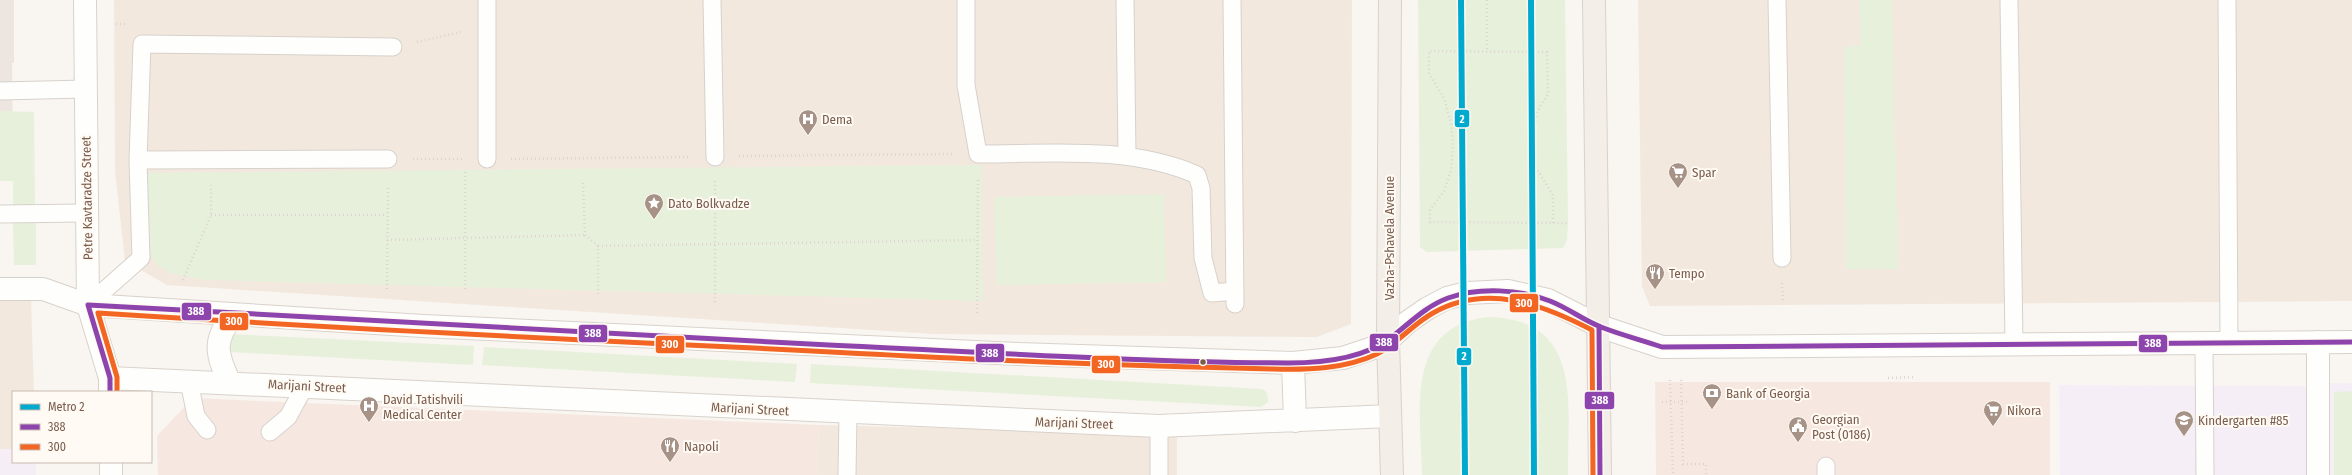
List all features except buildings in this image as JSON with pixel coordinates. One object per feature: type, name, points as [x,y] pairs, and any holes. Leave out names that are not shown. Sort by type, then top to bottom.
[{"type":"main road","name":"Vazha-Pshavela Avenue","points":[[1390,0],[1388,340],[1392,475]]},
{"type":"main road","points":[[1594,0],[1600,475]]},
{"type":"street","name":"Petre Kavtaradze Street","points":[[85,0],[88,305],[110,385]]},
{"type":"street","points":[[0,289],[43,289],[88,305],[423,326],[1018,354],[1293,363],[1343,358],[1373,348],[1388,340],[1409,321],[1428,308],[1447,298],[1473,292],[1508,291],[1528,294],[1566,307],[1599,326],[1662,347],[2352,342]]},
{"type":"street","points":[[230,383],[220,362],[218,343],[226,324],[236,314]]},
{"type":"street","points":[[2318,342],[2318,475]]},
{"type":"street","points":[[1293,363],[1295,422]]},
{"type":"street","name":"Marijani Street","points":[[110,385],[189,381],[848,414],[1159,426],[1295,422],[1390,416]]},
{"type":"street","points":[[111,463],[111,475]]},
{"type":"lane","points":[[487,0],[487,159]]},
{"type":"lane","points":[[712,0],[715,157]]},
{"type":"lane","points":[[966,0],[966,85],[978,154],[1127,155],[1178,166],[1197,174],[1201,188],[1203,258],[1212,293],[1235,298],[1232,0]]},
{"type":"lane","points":[[1125,0],[1127,155]]},
{"type":"lane","points":[[1777,0],[1782,258]]},
{"type":"lane","points":[[2009,0],[2014,344]]},
{"type":"lane","points":[[2228,0],[2229,342]]},
{"type":"lane","points":[[88,305],[141,258],[138,160],[142,44],[393,47]]},
{"type":"lane","points":[[0,91],[85,89]]},
{"type":"lane","points":[[138,160],[388,159]]},
{"type":"lane","points":[[0,214],[87,213]]},
{"type":"lane","points":[[2204,343],[2205,475]]},
{"type":"lane","points":[[189,381],[196,416],[207,430]]},
{"type":"lane","points":[[270,432],[288,417],[305,386]]},
{"type":"lane","points":[[847,475],[848,414]]},
{"type":"lane","points":[[1159,426],[1159,475]]},
{"type":"path","points":[[1487,0],[1487,51]]},
{"type":"path","points":[[116,24],[129,24]]},
{"type":"path","points":[[393,47],[486,27]]},
{"type":"path","points":[[1553,223],[1553,195],[1535,166],[1531,148],[1537,112],[1548,94],[1547,52],[1429,51],[1430,74],[1444,98],[1451,123],[1453,145],[1451,170],[1444,191],[1430,210],[1430,222],[1553,223],[1568,223]]},
{"type":"path","points":[[387,289],[388,159],[978,154],[977,313]]},
{"type":"path","points":[[465,159],[465,292]]},
{"type":"path","points":[[183,280],[211,215],[212,160]]},
{"type":"path","points":[[715,175],[715,302]]},
{"type":"path","points":[[583,183],[584,235]]},
{"type":"path","points":[[211,215],[387,215]]},
{"type":"path","points":[[388,240],[584,235],[598,246],[978,240]]},
{"type":"path","points":[[598,246],[598,298]]},
{"type":"path","points":[[1888,378],[1913,378]]},
{"type":"path","points":[[1670,380],[1673,475]]},
{"type":"path","points":[[1682,380],[1683,464],[1706,464],[1706,475]]},
{"type":"path","points":[[1662,402],[1687,402]]},
{"type":"shaded area","points":[[0,0],[14,0],[14,63],[12,63],[13,181],[0,181]]},
{"type":"shaded area","points":[[114,0],[1352,0],[1351,324],[1317,337],[935,334],[167,285],[125,261],[115,171]]},
{"type":"shaded area","points":[[1638,0],[2352,0],[2352,301],[1650,306],[1642,286]]},
{"type":"shaded area","points":[[0,301],[31,301],[34,391],[12,391],[12,449],[0,449]]},
{"type":"shaded area","points":[[1655,382],[2050,382],[2050,475],[1656,475]]},
{"type":"shaded area","points":[[2330,383],[2352,383],[2352,475],[2329,475]]},
{"type":"shaded area","name":"Kindergarten #85","points":[[2059,385],[2308,386],[2309,475],[2060,475]]},
{"type":"shaded area","points":[[193,398],[819,425],[817,475],[158,475],[157,436]]},
{"type":"shaded area","points":[[819,425],[1177,434],[1177,475],[817,475]]},
{"type":"shaded area","points":[[0,449],[12,449],[12,463],[36,463],[36,475],[0,475]]},
{"type":"green space","points":[[1418,0],[1565,0],[1568,223],[1567,240],[1563,248],[1427,252],[1420,247]]},
{"type":"green space","points":[[1859,0],[1892,0],[1898,269],[1846,269],[1844,47],[1860,46]]},
{"type":"green space","points":[[0,111],[34,112],[35,208],[13,208],[13,181],[0,181]]},
{"type":"green space","points":[[982,165],[983,301],[208,280],[174,274],[159,266],[148,252],[146,173]]},
{"type":"green space","points":[[1164,194],[1166,282],[996,285],[994,197]]},
{"type":"green space","points":[[13,221],[36,221],[36,265],[14,265]]},
{"type":"green space","points":[[1489,317],[1520,322],[1542,333],[1556,350],[1564,371],[1568,395],[1568,475],[1422,475],[1420,400],[1423,376],[1430,355],[1442,337],[1461,324]]},
{"type":"green space","points":[[231,334],[474,346],[473,365],[229,352],[225,341]]},
{"type":"green space","points":[[484,347],[797,364],[795,382],[482,365]]},
{"type":"green space","points":[[811,364],[1262,389],[1267,394],[1268,402],[1261,407],[810,383]]},
{"type":"green space","points":[[2352,391],[2352,475],[2334,475],[2334,392]]},
{"type":"metro line","name":"2","points":[[1461,0],[1465,475]]},
{"type":"metro line","name":"2","points":[[1531,0],[1534,475]]},
{"type":"transit line","name":"388","points":[[110,391],[110,378],[88,305],[366,321],[1058,356],[1173,361],[1288,363],[1327,361],[1366,351],[1389,339],[1431,306],[1460,294],[1486,291],[1513,292],[1539,297],[1557,304],[1601,327],[1662,347],[2352,342]]},
{"type":"transit line","name":"300","points":[[117,391],[117,377],[98,313],[426,332],[949,358],[1208,368],[1313,369],[1339,366],[1365,359],[1385,350],[1419,322],[1433,313],[1453,304],[1473,299],[1493,298],[1514,300],[1534,305],[1554,312],[1592,330],[1593,475]]},
{"type":"transit line","name":"388","points":[[1599,326],[1600,475]]},
{"type":"place","name":"Dema","points":[[808,136]]},
{"type":"place","name":"Spar","points":[[1678,189]]},
{"type":"place","name":"Dato Bolkvadze","points":[[654,220]]},
{"type":"place","name":"Tempo","points":[[1655,290]]},
{"type":"place","name":"Bank of Georgia","points":[[1712,410]]},
{"type":"place","name":"David Tatishvili Medical Center","points":[[369,423]]},
{"type":"place","name":"Nikora","points":[[1993,427]]},
{"type":"place","name":"Kindergarten #85","points":[[2184,437]]},
{"type":"place","name":"Georgian Post (0186)","points":[[1798,443]]},
{"type":"place","name":"Napoli","points":[[670,463]]}]
